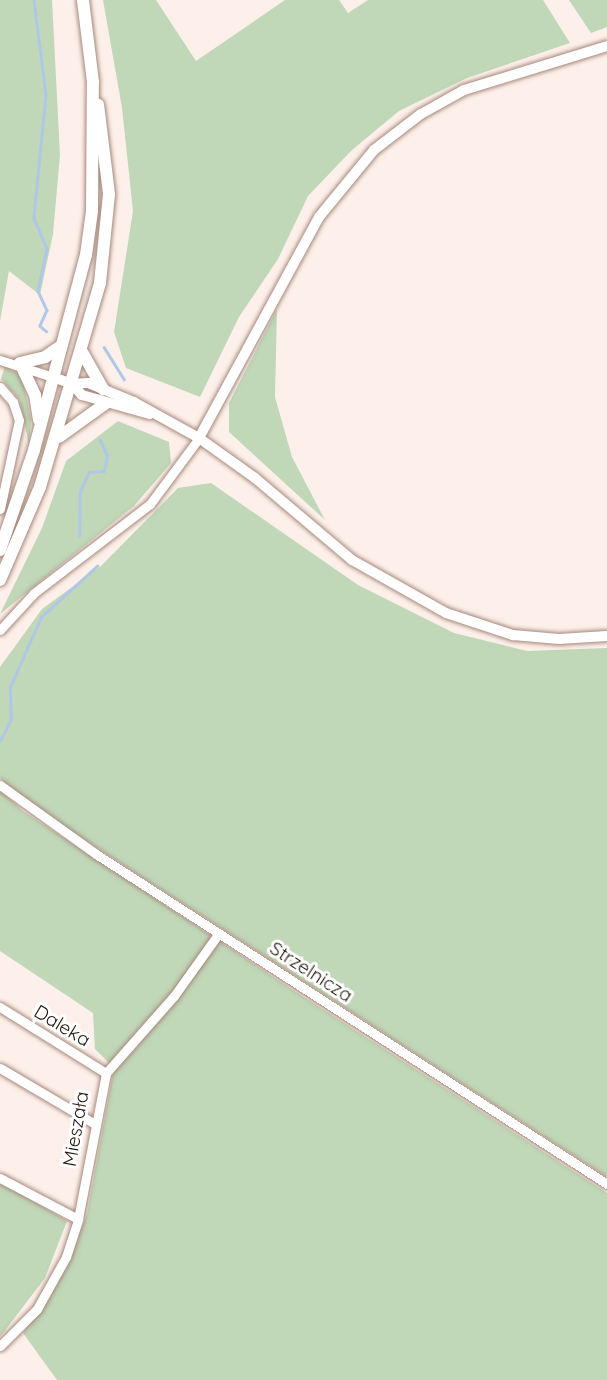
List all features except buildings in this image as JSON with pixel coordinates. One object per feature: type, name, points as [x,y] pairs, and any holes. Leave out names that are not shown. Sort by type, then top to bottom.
[{"type":"main road","points":[[0,580],[56,439],[100,283],[109,194],[83,0]]},
{"type":"main road","points":[[0,550],[39,428],[86,255],[92,211],[93,82]]},
{"type":"main road","points":[[39,428],[35,395],[20,363],[45,357],[61,346]]},
{"type":"main road","points":[[82,352],[103,389]]},
{"type":"main road","points":[[56,439],[105,404]]},
{"type":"street","points":[[0,630],[34,593],[150,504],[199,438],[319,217],[374,149],[421,114],[464,90],[607,46]]},
{"type":"street","points":[[0,360],[20,363],[72,384],[88,383],[199,438],[255,478],[352,560],[446,613],[513,635],[559,639],[607,636]]},
{"type":"street","points":[[72,384],[82,396],[155,415]]},
{"type":"street","points":[[0,387],[13,402],[19,427],[0,509]]},
{"type":"street","name":"Strzelnicza","points":[[0,785],[36,815],[607,1184]]},
{"type":"street","name":"Mieszała","points":[[0,1346],[47,1293],[78,1219],[106,1073],[174,996],[219,933]]},
{"type":"street","name":"Daleka","points":[[0,1007],[106,1073]]},
{"type":"street","points":[[0,1068],[95,1124]]},
{"type":"street","points":[[0,1178],[78,1219]]},
{"type":"green space","points":[[0,0],[52,0],[60,155],[53,234],[40,295],[9,271],[0,321]]},
{"type":"green space","points":[[103,0],[156,0],[196,61],[285,0],[339,0],[348,13],[368,0],[543,0],[570,43],[467,78],[399,111],[352,150],[308,196],[278,259],[239,317],[200,397],[126,368],[114,332],[133,211],[122,108]]},
{"type":"green space","points":[[569,0],[607,0],[607,27],[591,33]]},
{"type":"green space","points":[[277,309],[275,397],[292,457],[325,520],[229,432],[229,403]]},
{"type":"green space","points":[[5,366],[22,376],[31,420],[29,444],[19,399],[1,379]]},
{"type":"green space","points":[[118,421],[169,442],[171,463],[134,506],[0,614],[42,528],[66,461]]},
{"type":"green space","points":[[211,483],[358,585],[454,633],[527,651],[607,648],[607,1177],[26,802],[0,778],[0,667],[42,609],[101,566],[178,488]]},
{"type":"green space","points":[[0,790],[23,811],[607,1193],[607,1380],[57,1380],[23,1333],[69,1261],[87,1214],[114,1068],[95,1049],[93,1013],[0,951]]},
{"type":"green space","points":[[0,1182],[67,1221],[45,1278],[0,1337]]},
{"type":"waterway","points":[[34,0],[46,95],[34,218],[47,249],[38,291],[47,310],[40,326],[46,331]]},
{"type":"waterway","points":[[104,347],[124,379]]},
{"type":"waterway","points":[[79,536],[80,491],[89,472],[104,471],[107,456],[100,440]]},
{"type":"waterway","points":[[0,741],[11,719],[10,687],[41,617],[97,566]]}]
